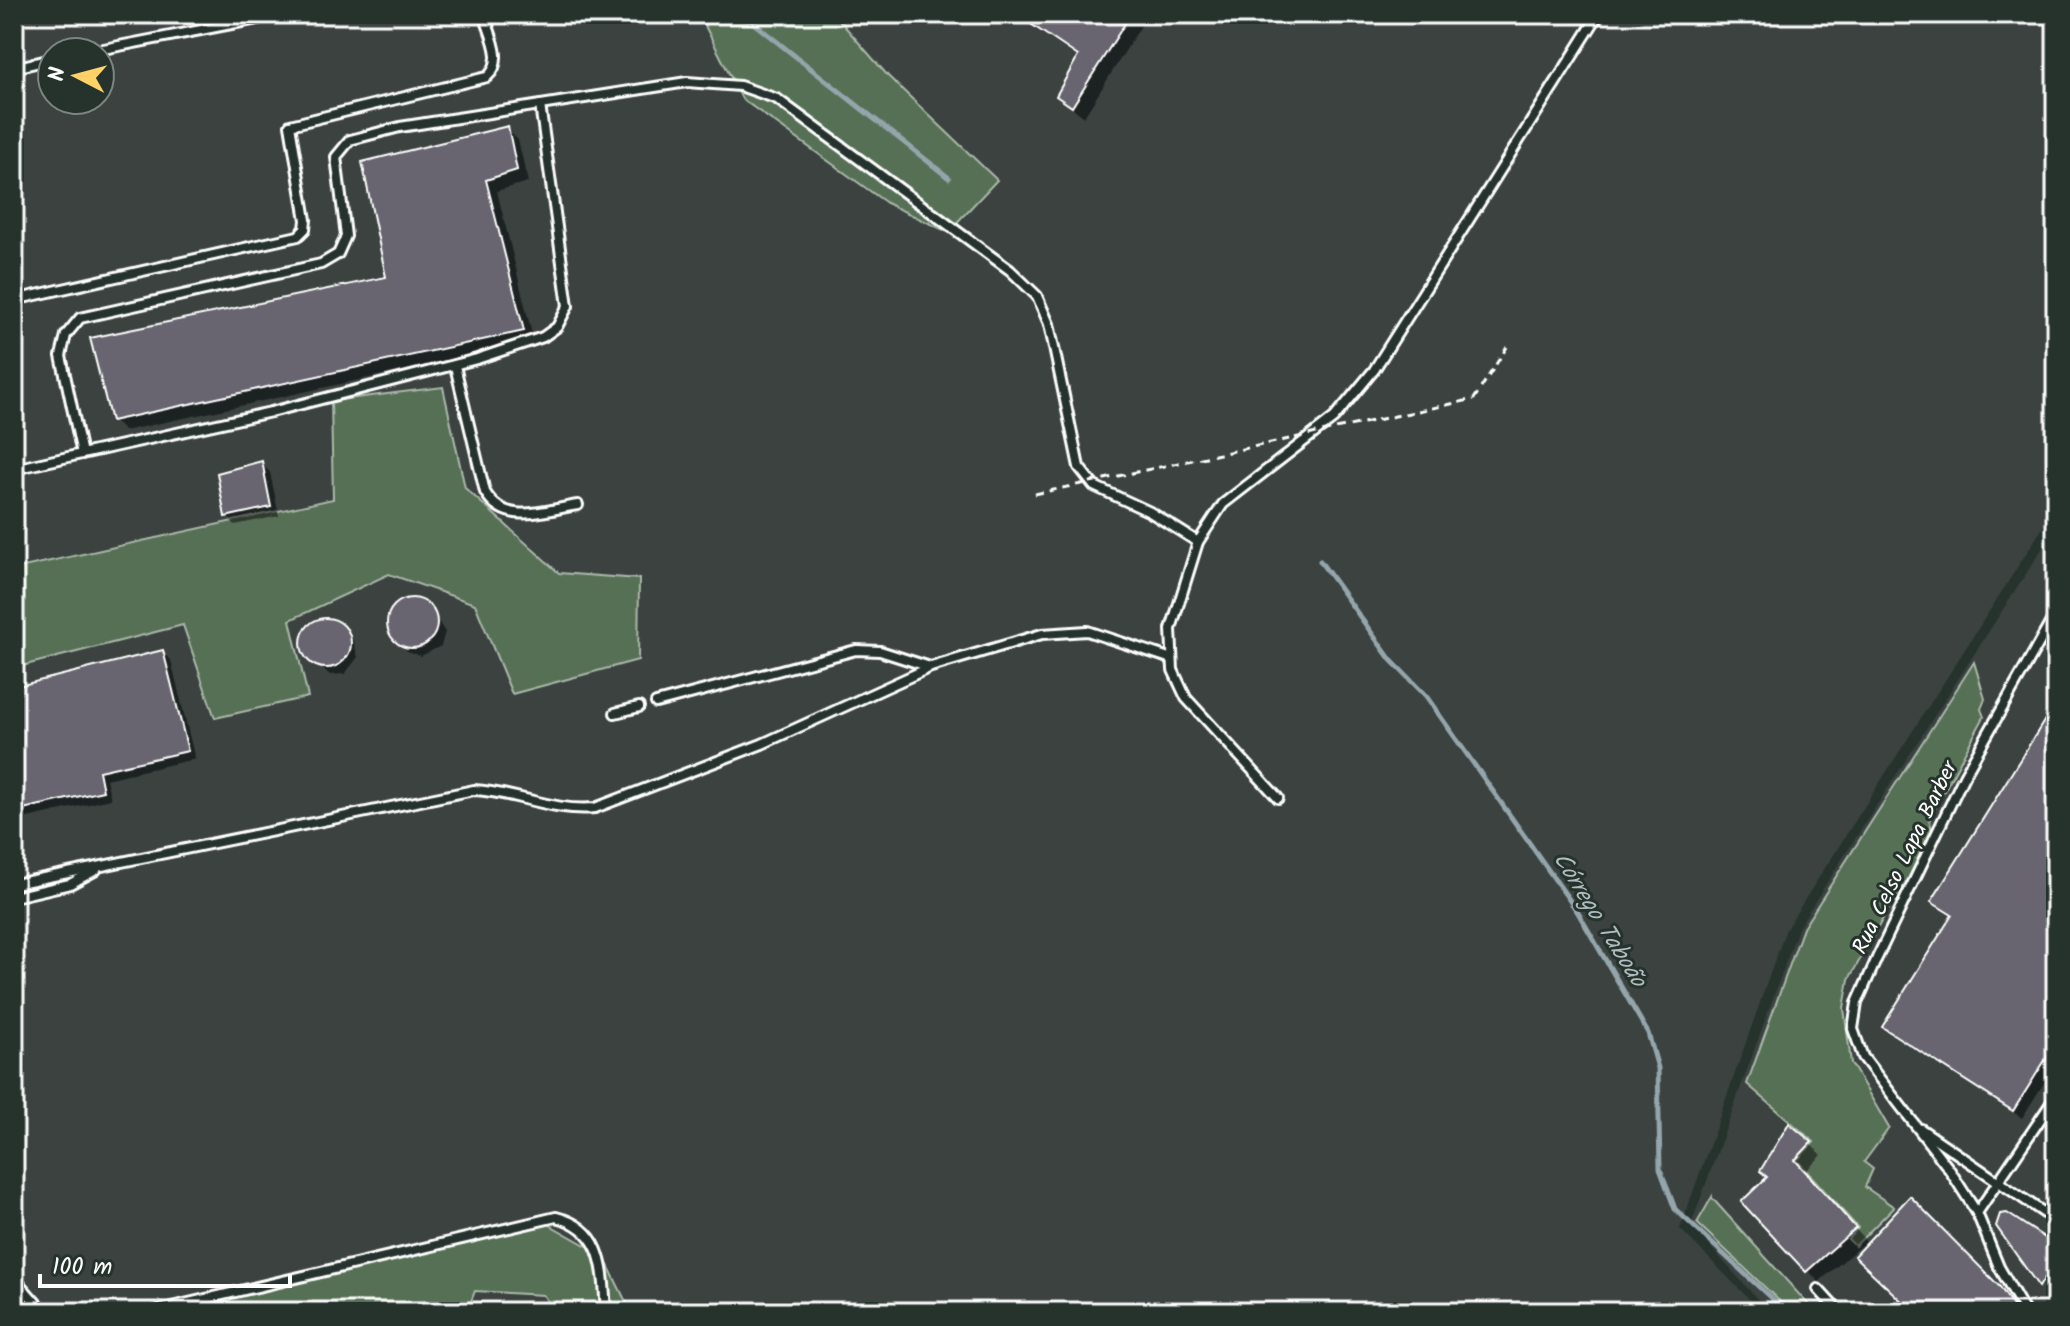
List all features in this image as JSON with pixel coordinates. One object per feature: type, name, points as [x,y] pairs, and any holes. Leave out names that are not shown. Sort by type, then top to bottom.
[{"type":"lane","points":[[116,47],[283,14]]},
{"type":"lane","points":[[14,300],[298,236],[305,229],[306,220],[290,125],[487,77],[495,70],[498,61],[484,14]]},
{"type":"lane","points":[[1278,798],[1186,698],[1173,670],[1171,629],[1198,542],[1223,504],[1334,418],[1374,370],[1599,14]]},
{"type":"lane","points":[[14,68],[36,63]]},
{"type":"lane","points":[[82,454],[61,356],[66,335],[80,318],[321,264],[338,254],[346,236],[336,157],[350,140],[400,127],[687,82],[740,86],[777,99],[1010,270],[1037,296],[1049,324],[1079,467],[1094,486],[1150,512],[1198,542]]},
{"type":"lane","points":[[14,469],[271,412],[455,366],[543,337],[557,327],[568,306],[540,105]]},
{"type":"lane","points":[[455,366],[485,492],[494,508],[509,514],[578,505]]},
{"type":"lane","name":"Rua Celso Lapa Barber","points":[[2025,1312],[1999,1267],[1977,1213],[1949,1169],[1863,1057],[1853,1029],[1857,1003],[1964,776],[2056,613]]},
{"type":"lane","points":[[14,884],[474,790],[497,791],[572,810],[595,808],[762,744],[931,667],[1042,634],[1087,631],[1172,659]]},
{"type":"lane","points":[[656,703],[856,650],[880,651],[931,667]]},
{"type":"lane","points":[[615,713],[639,707]]},
{"type":"lane","points":[[14,897],[70,884],[106,864]]},
{"type":"lane","points":[[1977,1213],[2056,1096]]},
{"type":"lane","name":"Rua Celso Lapa Barber","points":[[1910,1121],[1997,1184],[2056,1221]]},
{"type":"lane","points":[[150,1312],[556,1217],[574,1224],[598,1247],[602,1258],[606,1312]]},
{"type":"lane","points":[[14,1278],[44,1312]]},
{"type":"lane","points":[[1818,1289],[1839,1312]]},
{"type":"path","points":[[1035,494],[1474,399],[1507,347]]},
{"type":"shaded area","points":[[14,14],[2056,14],[2056,507],[1786,929],[1680,1229],[1762,1312],[14,1312]]},
{"type":"shaded area","points":[[2056,527],[2056,1312],[1769,1312],[1691,1225],[1799,926]]},
{"type":"green space","points":[[699,14],[834,14],[888,76],[997,180],[948,232],[888,204],[742,99]]},
{"type":"green space","points":[[443,387],[465,488],[559,573],[639,579],[638,660],[512,694],[475,604],[389,574],[290,620],[308,697],[215,718],[183,625],[14,668],[14,569],[333,499],[331,401]]},
{"type":"green space","points":[[1974,662],[1985,699],[1981,709],[1984,717],[1930,817],[1932,836],[1913,877],[1895,897],[1849,979],[1844,1008],[1851,1063],[1889,1128],[1864,1162],[1873,1169],[1865,1187],[1894,1207],[1855,1246],[1848,1239],[1858,1228],[1797,1160],[1814,1142],[1747,1084],[1803,928]]},
{"type":"green space","points":[[1712,1197],[1815,1312],[1791,1312],[1697,1223]]},
{"type":"green space","points":[[541,1220],[603,1255],[631,1312],[555,1312],[543,1295],[475,1291],[467,1312],[161,1312]]},
{"type":"building","points":[[1016,14],[1131,14],[1072,107],[1056,96],[1078,56]]},
{"type":"building","points":[[508,126],[517,170],[486,180],[524,331],[111,421],[90,338],[386,277],[362,162]]},
{"type":"building","points":[[262,461],[271,507],[225,517],[217,473]]},
{"type":"building","points":[[412,598],[429,606],[437,623],[429,640],[412,648],[395,640],[387,623],[395,606]]},
{"type":"building","points":[[326,618],[343,626],[351,643],[343,660],[326,668],[309,660],[301,643],[309,626]]},
{"type":"building","points":[[163,650],[188,751],[99,771],[103,791],[14,811],[14,687]]},
{"type":"building","points":[[2056,702],[2056,1020],[2047,1035],[2056,1043],[2013,1111],[1882,1027],[1952,915],[1931,902]]},
{"type":"building","points":[[1789,1123],[1812,1142],[1795,1160],[1856,1228],[1806,1272],[1741,1202],[1767,1177],[1760,1171]]},
{"type":"building","points":[[1910,1196],[2000,1287],[2017,1312],[1913,1312],[1854,1256]]},
{"type":"building","points":[[2007,1213],[2056,1245],[2056,1261],[2039,1287],[1996,1226],[2000,1214]]},
{"type":"waterway","name":"Córrego Taboão","points":[[742,14],[949,178]]},
{"type":"waterway","name":"Córrego Taboão","points":[[1320,561],[1391,660],[1426,696],[1577,911],[1648,1033],[1658,1068],[1660,1169],[1675,1209],[1786,1312]]}]
